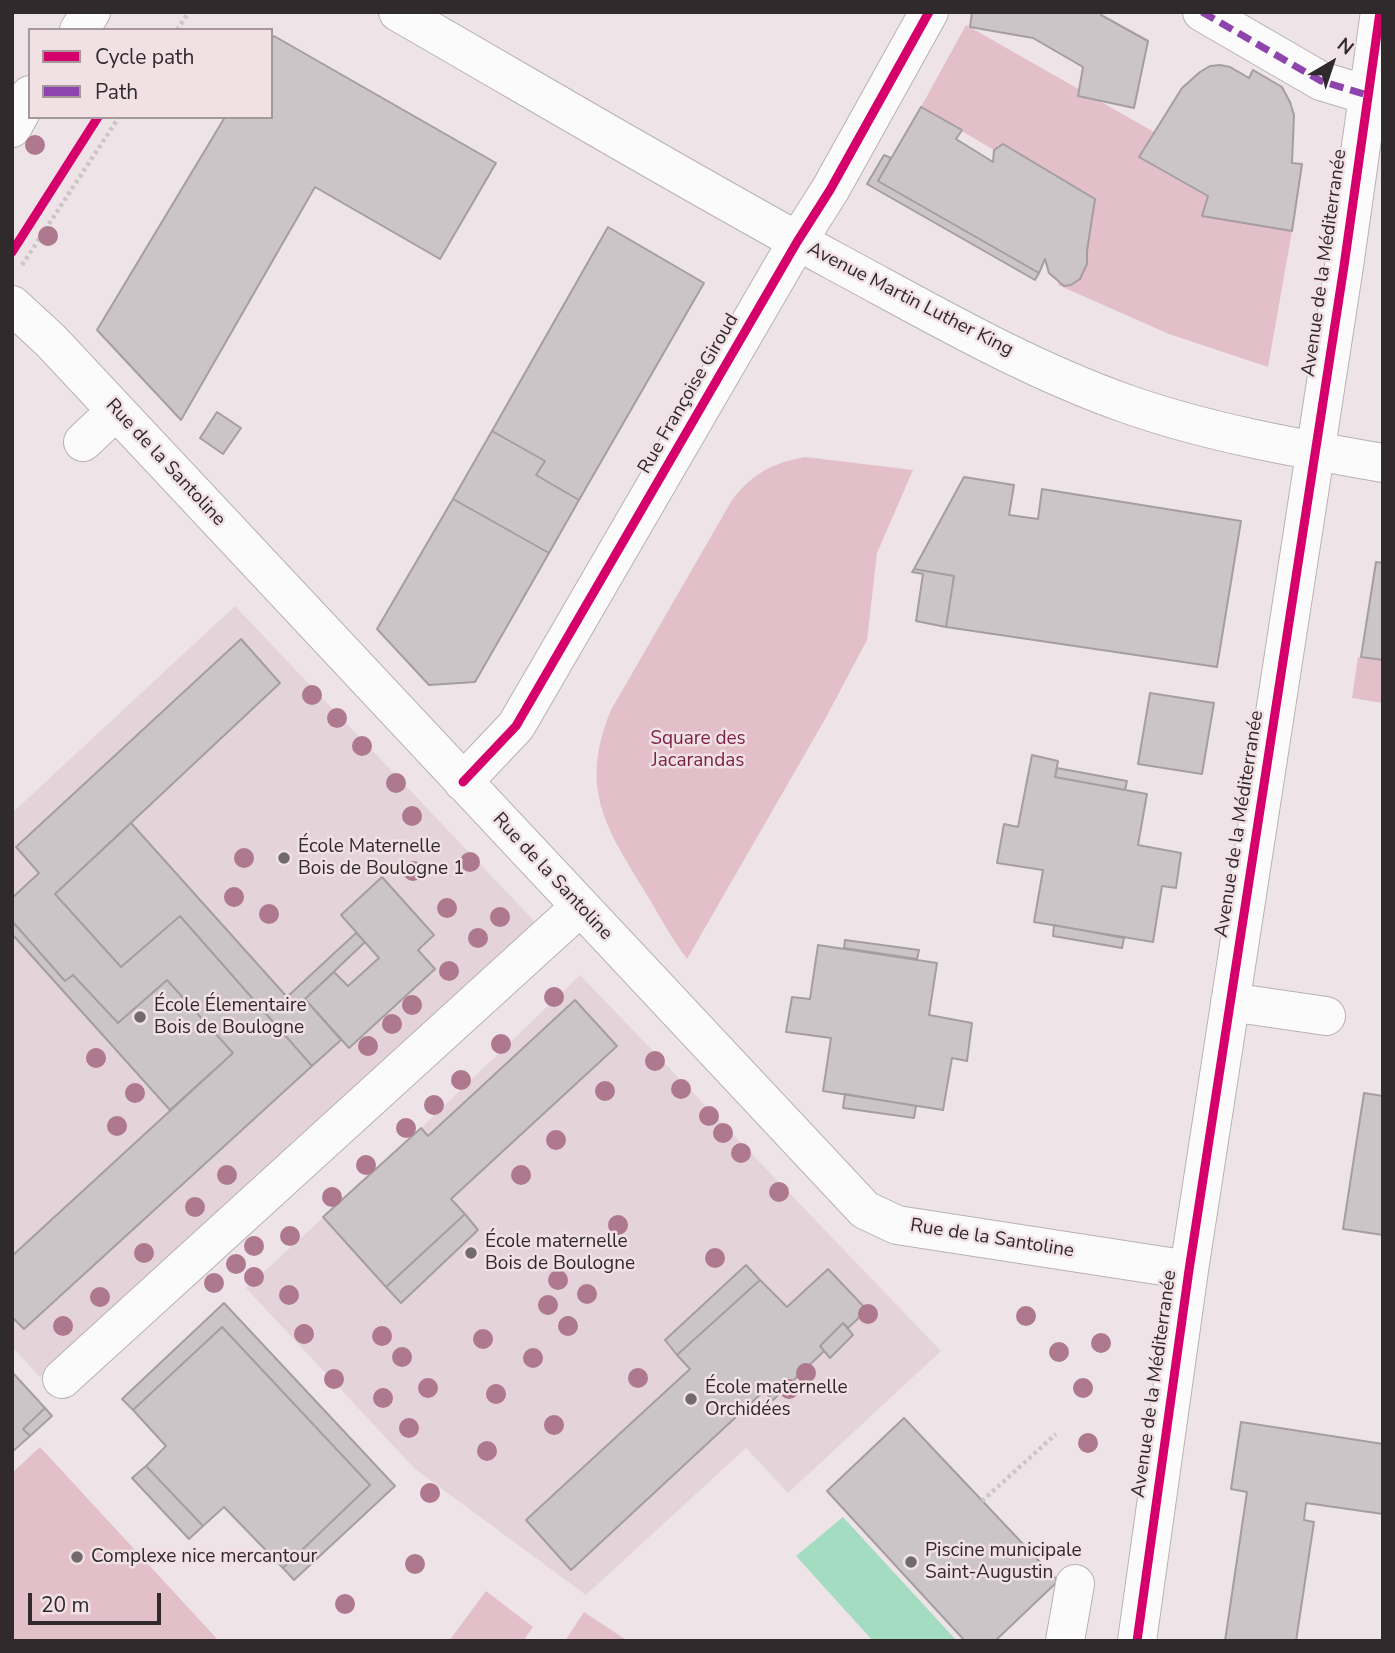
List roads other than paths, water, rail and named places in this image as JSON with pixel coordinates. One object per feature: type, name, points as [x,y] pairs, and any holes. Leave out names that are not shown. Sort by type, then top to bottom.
[{"type":"street","points":[[64,28],[72,12]]},
{"type":"street","points":[[80,28],[91,12]]},
{"type":"street","name":"Avenue Martin Luther King","points":[[398,12],[797,242],[937,317],[1055,374],[1125,404],[1205,428],[1383,463]]},
{"type":"street","name":"Rue Françoise Giroud","points":[[463,782],[516,726],[797,242],[830,190],[929,12]]},
{"type":"street","points":[[1202,12],[1321,81],[1367,95]]},
{"type":"street","name":"Avenue de la Méditerranée","points":[[1137,1641],[1189,1270],[1344,266],[1380,12]]},
{"type":"street","points":[[12,130],[28,99]]},
{"type":"street","points":[[12,130],[28,108]]},
{"type":"street","name":"Rue de la Santoline","points":[[16,286],[51,341],[865,1210],[897,1225],[1189,1270]]},
{"type":"street","points":[[83,442],[116,411]]},
{"type":"street","points":[[62,1379],[580,907]]},
{"type":"street","points":[[1230,1002],[1326,1016]]},
{"type":"street","points":[[1065,1641],[1075,1584]]},
{"type":"place","name":"École Maternelle Bois de Boulogne 1","points":[[284,858]]},
{"type":"place","name":"École Élementaire Bois de Boulogne","points":[[140,1017]]},
{"type":"place","name":"École maternelle Bois de Boulogne","points":[[471,1253]]},
{"type":"place","name":"École maternelle Orchidées","points":[[691,1399]]},
{"type":"place","name":"Complexe nice mercantour","points":[[77,1557]]},
{"type":"place","name":"Piscine municipale Saint-Augustin","points":[[911,1562]]},
{"type":"park label","name":"Square des Jacarandas","points":[[698,750]]}]
